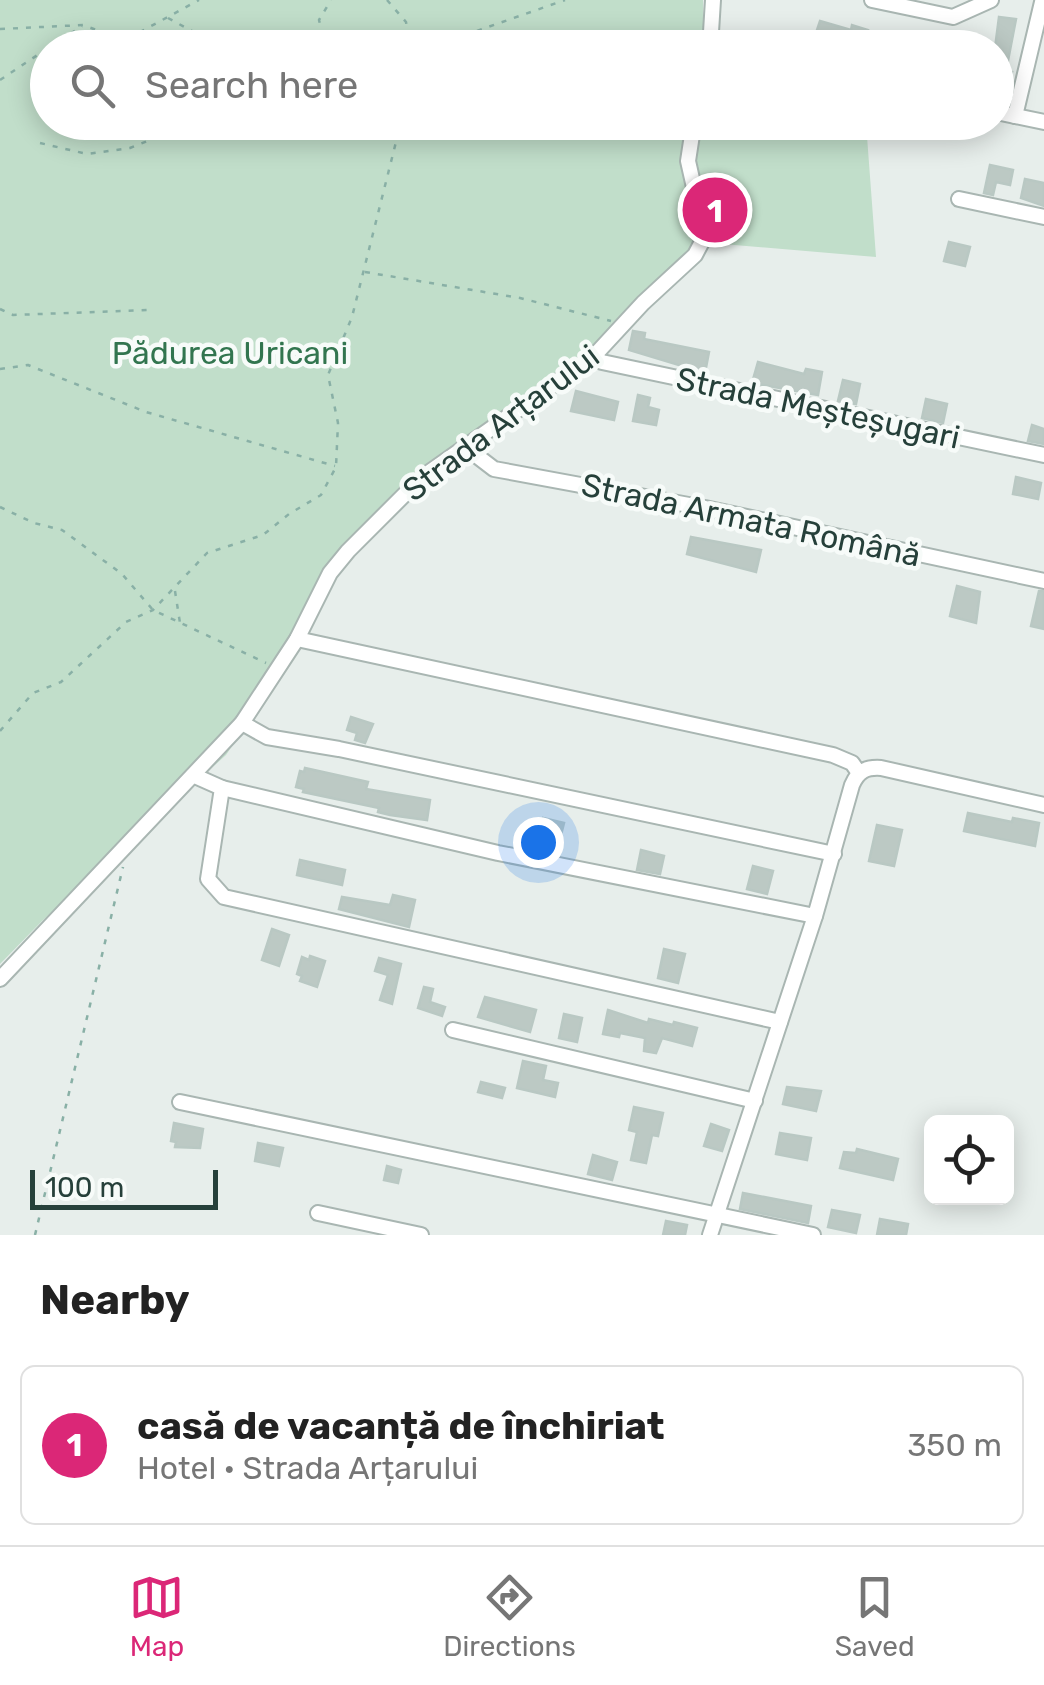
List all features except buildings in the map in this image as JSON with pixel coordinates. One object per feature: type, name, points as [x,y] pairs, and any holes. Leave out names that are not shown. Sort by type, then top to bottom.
[{"type":"street","points":[[711,30],[713,0]]},
{"type":"street","points":[[872,0],[953,17],[991,0]]},
{"type":"street","points":[[1042,2],[1016,116],[1044,122]]},
{"type":"street","name":"Strada Arțarului","points":[[0,979],[242,723],[297,639],[340,561],[420,478],[594,356],[688,262],[704,240],[688,161],[691,140]]},
{"type":"street","points":[[959,199],[1044,217]]},
{"type":"street","name":"Strada Meșteșugari","points":[[594,356],[602,362],[1044,456]]},
{"type":"street","name":"Strada Armata Română","points":[[464,446],[494,468],[705,508],[1044,582]]},
{"type":"street","points":[[297,639],[833,755],[852,763],[859,772]]},
{"type":"street","points":[[242,723],[267,737],[834,854]]},
{"type":"street","points":[[710,1235],[859,772],[881,768],[1044,805]]},
{"type":"street","points":[[195,776],[222,788],[498,852],[815,916]]},
{"type":"street","points":[[222,788],[208,879],[224,897],[780,1022]]},
{"type":"street","points":[[453,1030],[754,1100]]},
{"type":"street","points":[[180,1102],[813,1235]]},
{"type":"street","points":[[318,1214],[422,1235]]},
{"type":"path","points":[[145,30],[199,0]]},
{"type":"path","points":[[322,30],[320,20],[331,0]]},
{"type":"path","points":[[387,0],[406,22],[407,30]]},
{"type":"path","points":[[480,30],[566,0]]},
{"type":"path","points":[[166,18],[189,30]]},
{"type":"path","points":[[75,30],[83,25]]},
{"type":"path","points":[[1,30],[83,25],[96,30]]},
{"type":"path","points":[[0,80],[30,60]]},
{"type":"path","points":[[40,144],[88,154],[130,148],[150,140]]},
{"type":"path","points":[[0,731],[34,693],[61,682],[126,622],[153,610],[207,553],[264,535],[288,514],[321,495],[336,467],[338,423],[328,374],[352,317],[397,140]]},
{"type":"path","points":[[365,272],[520,298],[622,324]]},
{"type":"path","points":[[0,309],[13,315],[148,310]]},
{"type":"path","points":[[0,369],[28,364],[146,412],[336,467]]},
{"type":"path","points":[[0,507],[34,524],[62,530],[122,574],[153,610],[278,670]]},
{"type":"path","points":[[174,588],[180,624]]},
{"type":"path","points":[[35,1235],[130,838]]},
{"type":"green space","name":"Pădurea Uricani","points":[[0,0],[703,0],[704,30],[30,30],[30,140],[867,140],[876,257],[699,242],[595,349],[463,443],[334,575],[299,647],[226,755],[42,921],[0,964]]},
{"type":"place","name":"casă de vacanță de închiriat","points":[[715,210]]}]
